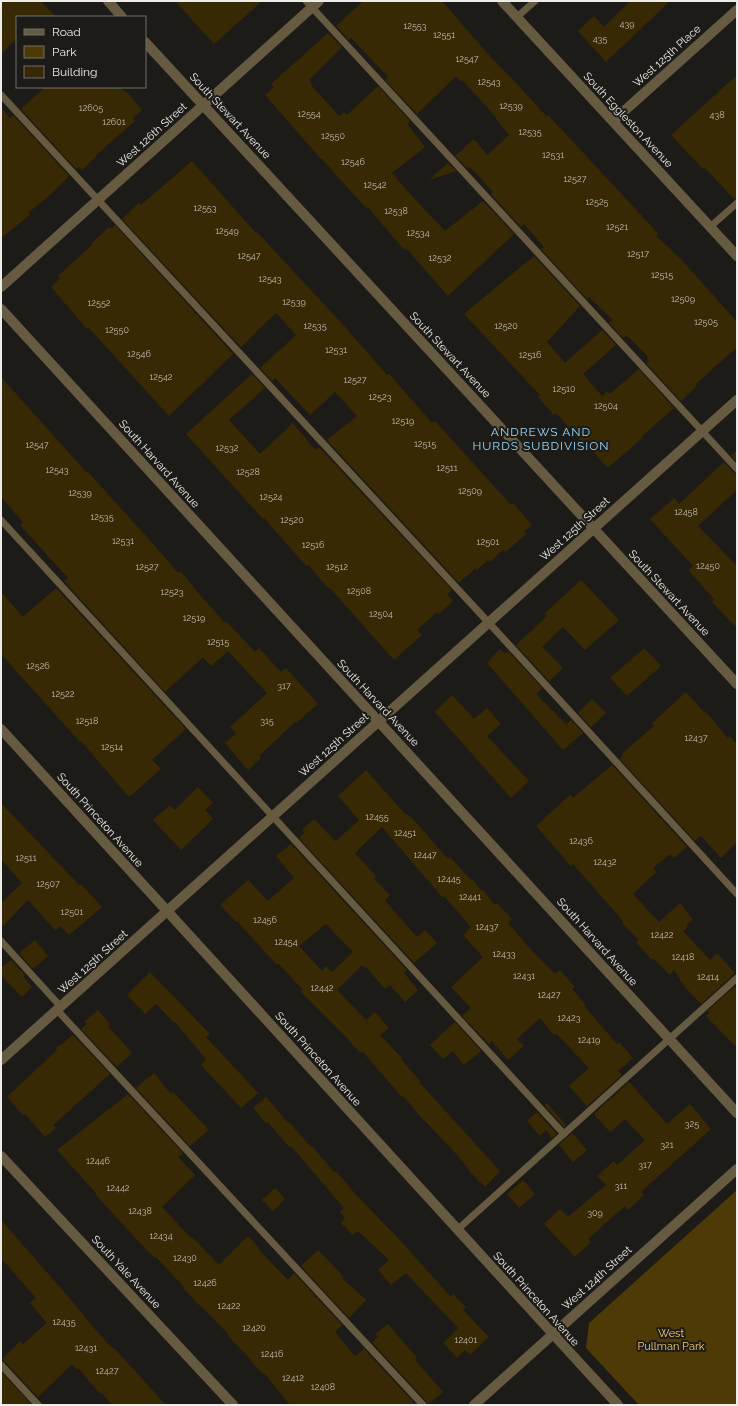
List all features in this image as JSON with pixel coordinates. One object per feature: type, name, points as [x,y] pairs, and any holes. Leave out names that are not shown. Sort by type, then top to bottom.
[{"type":"street","points":[[108,1],[121,16]]},
{"type":"street","name":"South Eggleston Avenue","points":[[502,1],[737,256]]},
{"type":"street","name":"West 126th Street","points":[[1,287],[203,105],[312,3]]},
{"type":"street","name":"West 125th Place","points":[[613,121],[737,10]]},
{"type":"street","name":"South Stewart Avenue","points":[[146,43],[737,684]]},
{"type":"street","name":"South Harvard Avenue","points":[[1,309],[737,1113]]},
{"type":"street","name":"West 125th Street","points":[[1,1060],[737,400]]},
{"type":"street","name":"South Princeton Avenue","points":[[1,729],[618,1405]]},
{"type":"street","name":"South Yale Avenue","points":[[1,1156],[233,1405]]},
{"type":"street","name":"West 124th Street","points":[[474,1405],[737,1169]]},
{"type":"lane","points":[[517,17],[536,1]]},
{"type":"lane","points":[[312,3],[737,470]]},
{"type":"lane","points":[[1,95],[489,623],[737,894]]},
{"type":"lane","points":[[710,227],[737,203]]},
{"type":"lane","points":[[1,520],[564,1134]]},
{"type":"lane","points":[[1,942],[59,1008],[423,1405]]},
{"type":"lane","points":[[457,1230],[737,978]]},
{"type":"lane","points":[[1,1365],[38,1405]]},
{"type":"green space","name":"West Pullman Park","points":[[737,1190],[737,1405],[639,1405],[586,1348],[589,1323]]},
{"type":"building","points":[[1,1],[41,1],[55,16],[16,16],[16,39],[1,54]]},
{"type":"building","points":[[175,1],[262,1],[214,44]]},
{"type":"building","points":[[363,1],[442,1],[487,53],[547,117],[548,115],[653,228],[658,234],[656,236],[680,258],[737,322],[737,347],[696,384],[697,386],[681,401],[646,363],[649,361],[647,359],[648,357],[627,335],[623,338],[609,323],[613,320],[589,297],[587,299],[541,249],[544,247],[524,224],[521,227],[491,194],[493,192],[470,167],[467,168],[455,156],[474,139],[487,155],[509,135],[489,109],[462,80],[461,81],[456,76],[417,114],[385,80],[388,77],[351,38],[349,40],[336,26]]},
{"type":"building","points":[[630,1],[670,1],[606,62],[578,31],[594,16],[604,27]]},
{"type":"building","points":[[328,33],[342,47],[309,80],[312,84],[311,85],[339,116],[344,112],[347,115],[378,86],[410,121],[407,124],[425,147],[392,173],[411,195],[445,231],[483,201],[514,234],[448,296],[406,248],[404,250],[368,207],[366,208],[321,159],[265,95],[274,87],[271,84]]},
{"type":"building","points":[[737,75],[737,198],[734,199],[671,135]]},
{"type":"building","points":[[44,88],[122,88],[142,110],[133,118],[135,121],[95,156],[96,157],[82,170],[79,167],[76,169],[21,109]]},
{"type":"building","points":[[1,107],[10,118],[13,115],[69,176],[51,194],[28,213],[30,215],[1,238]]},
{"type":"building","points":[[192,161],[256,233],[257,232],[345,327],[387,375],[389,374],[432,423],[435,421],[511,505],[513,503],[532,525],[524,532],[526,534],[506,552],[503,550],[490,562],[488,560],[459,583],[327,440],[357,416],[335,392],[310,415],[275,378],[272,381],[260,368],[296,335],[276,313],[241,347],[122,219],[139,203],[141,205]]},
{"type":"building","points":[[448,163],[456,171],[429,180]]},
{"type":"building","points":[[115,225],[233,354],[169,416],[89,328],[87,329],[51,287],[60,278],[58,276],[92,245],[91,244],[109,227],[111,229]]},
{"type":"building","points":[[534,256],[580,306],[547,342],[565,363],[602,330],[616,345],[583,374],[602,396],[607,391],[610,394],[639,369],[674,408],[608,468],[556,413],[554,415],[538,397],[540,395],[464,314]]},
{"type":"building","points":[[252,374],[265,388],[229,420],[260,454],[293,423],[315,450],[319,447],[452,590],[447,594],[453,601],[439,614],[437,612],[417,630],[422,635],[394,660],[330,588],[329,589],[308,565],[307,567],[186,434]]},
{"type":"building","points":[[1,377],[178,573],[180,571],[225,623],[226,621],[255,652],[259,648],[281,672],[286,668],[318,704],[296,723],[295,722],[259,756],[261,758],[248,770],[225,743],[236,734],[230,727],[267,693],[228,651],[211,666],[203,657],[165,692],[64,581],[68,578],[20,525],[23,522],[1,497]]},
{"type":"building","points":[[737,450],[737,462],[731,455]]},
{"type":"building","points":[[724,462],[733,472],[737,474],[737,490],[698,526],[737,566],[737,628],[712,602],[714,599],[688,570],[693,566],[650,519],[674,498],[679,504]]},
{"type":"building","points":[[581,580],[619,620],[585,650],[563,627],[542,647],[563,668],[549,681],[516,645],[547,616],[544,614]]},
{"type":"building","points":[[56,588],[186,729],[152,760],[161,769],[129,797],[81,741],[80,742],[1,654],[1,592],[23,617]]},
{"type":"building","points":[[644,648],[661,666],[627,696],[610,678]]},
{"type":"building","points":[[500,649],[505,654],[508,651],[542,688],[536,694],[566,724],[571,720],[583,733],[563,750],[487,663]]},
{"type":"building","points":[[686,692],[705,713],[706,712],[728,738],[730,736],[737,745],[737,842],[721,858],[701,836],[695,841],[620,759],[623,756],[622,754],[654,726],[652,723]]},
{"type":"building","points":[[452,695],[474,719],[487,708],[501,724],[487,736],[529,781],[511,798],[435,712]]},
{"type":"building","points":[[592,699],[606,713],[591,727],[578,713]]},
{"type":"building","points":[[612,765],[687,847],[674,858],[670,854],[653,868],[656,872],[633,894],[659,922],[680,903],[693,920],[686,925],[688,927],[683,931],[710,960],[717,953],[735,973],[701,1004],[684,986],[674,970],[670,975],[653,958],[652,960],[636,942],[639,940],[622,923],[623,921],[573,864],[571,866],[536,826],[570,795],[573,798]]},
{"type":"building","points":[[366,770],[406,815],[407,814],[413,819],[448,859],[450,857],[482,891],[483,890],[495,905],[497,903],[512,919],[508,923],[533,952],[555,974],[560,970],[575,987],[572,989],[586,1005],[584,1006],[617,1044],[619,1042],[633,1058],[618,1071],[622,1075],[587,1106],[569,1086],[589,1068],[556,1033],[554,1035],[540,1018],[517,1039],[524,1046],[508,1060],[492,1041],[489,1044],[462,1016],[471,1008],[451,987],[483,957],[463,935],[471,927],[444,896],[443,898],[382,827],[355,853],[376,876],[374,879],[390,895],[385,901],[417,937],[425,930],[437,943],[414,963],[299,838],[304,833],[302,830],[314,819],[335,841],[359,820],[338,796]]},
{"type":"building","points":[[198,787],[213,803],[205,810],[213,819],[181,850],[153,820],[170,805],[175,810]]},
{"type":"building","points":[[1,803],[102,907],[69,935],[60,926],[55,930],[28,900],[1,928],[1,903],[22,883],[1,859]]},
{"type":"building","points":[[291,844],[407,970],[404,973],[418,990],[405,1002],[390,985],[385,989],[366,967],[364,968],[362,965],[337,990],[366,1020],[375,1012],[389,1028],[380,1035],[402,1058],[401,1059],[420,1081],[419,1082],[500,1171],[485,1187],[468,1170],[469,1169],[450,1147],[403,1096],[402,1097],[362,1051],[360,1053],[301,992],[303,990],[279,964],[277,965],[237,921],[236,922],[220,905],[248,880],[268,901],[294,878],[276,856]],"holes":[[[326,924],[353,952],[332,972],[326,966],[322,971],[299,946]]]},
{"type":"building","points":[[35,940],[48,956],[33,969],[19,953]]},
{"type":"building","points":[[11,960],[25,975],[23,977],[32,987],[22,997],[1,975],[1,968]]},
{"type":"building","points":[[150,972],[210,1034],[206,1037],[258,1093],[241,1108],[201,1065],[206,1059],[175,1022],[174,1023],[156,1004],[145,1014],[127,995]]},
{"type":"building","points":[[737,985],[737,1048],[706,1016],[709,1013],[707,1011]]},
{"type":"building","points":[[98,1010],[110,1024],[108,1026],[132,1053],[117,1067],[81,1029],[87,1024],[84,1022]]},
{"type":"building","points":[[455,1022],[481,1051],[464,1065],[453,1051],[443,1059],[430,1045]]},
{"type":"building","points":[[73,1035],[110,1074],[53,1125],[56,1128],[45,1137],[25,1114],[23,1115],[7,1097],[57,1050],[56,1048]]},
{"type":"building","points":[[154,1073],[171,1094],[173,1092],[209,1130],[190,1146],[136,1088]]},
{"type":"building","points":[[629,1082],[667,1124],[690,1104],[711,1129],[641,1192],[644,1195],[628,1210],[625,1206],[588,1239],[591,1242],[575,1257],[544,1224],[560,1209],[568,1217],[606,1185],[597,1176],[614,1161],[617,1165],[645,1140],[625,1119],[610,1132],[594,1114]]},
{"type":"building","points":[[128,1094],[183,1153],[178,1157],[195,1175],[162,1207],[219,1265],[248,1236],[259,1248],[258,1249],[288,1280],[294,1273],[342,1325],[335,1332],[355,1356],[364,1349],[416,1405],[290,1405],[265,1374],[264,1375],[250,1360],[228,1336],[229,1335],[183,1288],[184,1287],[156,1257],[155,1258],[140,1243],[57,1150]]},
{"type":"building","points":[[266,1097],[288,1123],[289,1122],[311,1147],[312,1146],[334,1172],[336,1171],[357,1196],[397,1237],[450,1296],[453,1294],[466,1307],[463,1310],[489,1337],[470,1355],[465,1350],[457,1358],[443,1343],[458,1328],[406,1273],[391,1285],[378,1270],[389,1260],[358,1231],[353,1235],[341,1223],[345,1218],[340,1212],[344,1208],[291,1146],[289,1147],[268,1122],[266,1123],[253,1108]]},
{"type":"building","points":[[547,1103],[566,1125],[564,1127],[544,1105]]},
{"type":"building","points":[[537,1112],[557,1134],[552,1138],[546,1130],[540,1136],[527,1121]]},
{"type":"building","points":[[572,1133],[587,1150],[573,1162],[559,1145]]},
{"type":"building","points":[[523,1180],[535,1194],[519,1208],[507,1194]]},
{"type":"building","points":[[275,1188],[285,1199],[273,1211],[262,1200]]},
{"type":"building","points":[[1,1220],[85,1318],[166,1405],[112,1405],[101,1392],[100,1394],[79,1369],[78,1370],[72,1364],[38,1397],[2,1360],[20,1341],[23,1344],[47,1323],[30,1303],[36,1298],[1,1258]]},
{"type":"building","points":[[318,1250],[344,1277],[342,1278],[366,1300],[349,1318],[301,1266]]},
{"type":"building","points":[[388,1324],[417,1358],[415,1360],[443,1392],[428,1405],[427,1402],[372,1342],[378,1337],[375,1334]]},
{"type":"building","points":[[1,1372],[31,1404],[30,1405],[1,1405]]},
{"type":"district","name":"ANDREWS AND HURDS SUBDIVISION","points":[[541,439]]}]
